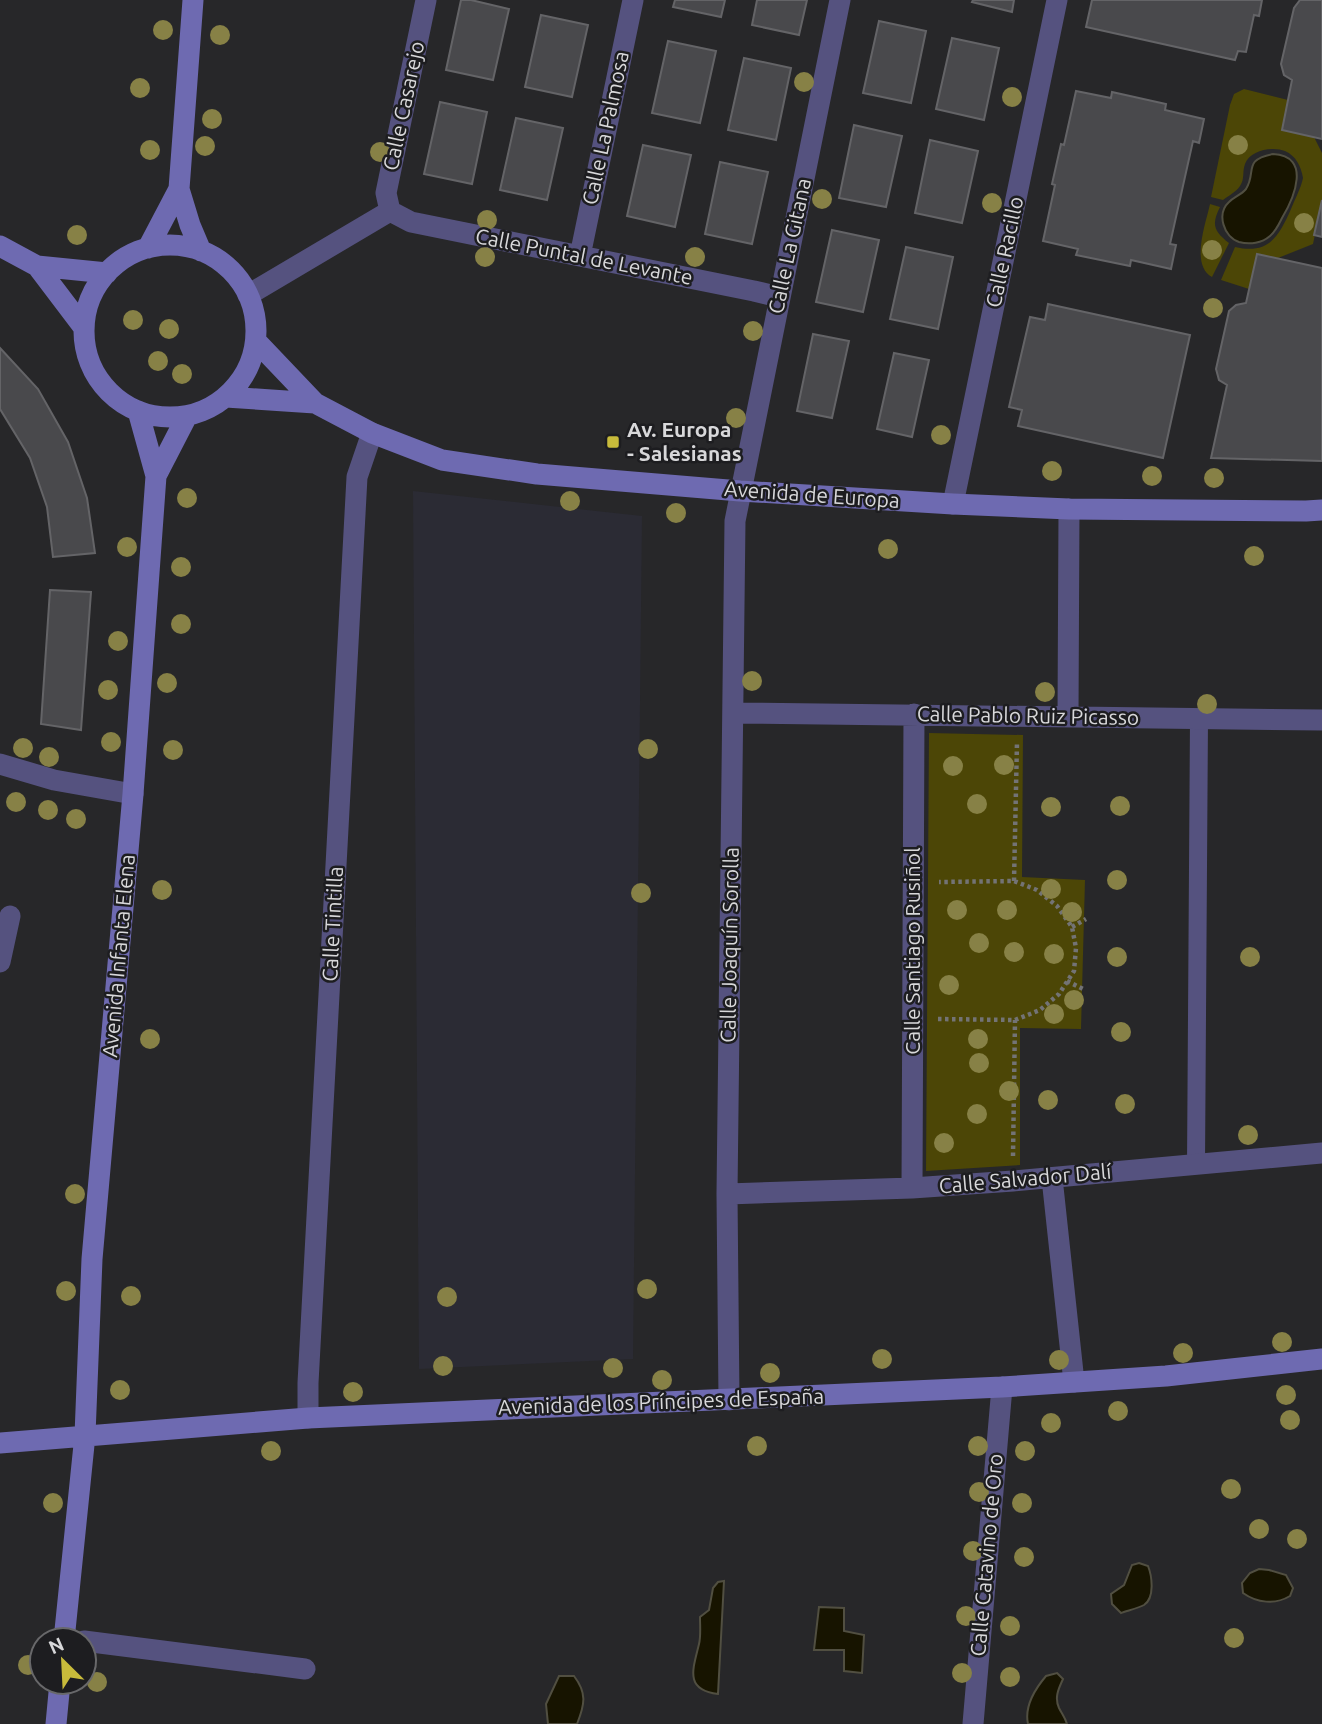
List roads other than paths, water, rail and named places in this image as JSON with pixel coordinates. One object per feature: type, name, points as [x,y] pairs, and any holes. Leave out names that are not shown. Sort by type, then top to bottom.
[{"type":"street","points":[[193,0],[179,189],[201,251]]},
{"type":"street","name":"Calle Casarejo","points":[[390,211],[386,193],[426,0]]},
{"type":"street","name":"Calle La Palmosa","points":[[580,256],[633,0]]},
{"type":"street","name":"Calle La Gitana","points":[[740,491],[840,0]]},
{"type":"street","name":"Calle Racillo","points":[[953,504],[1056,0]]},
{"type":"street","points":[[148,248],[179,189]]},
{"type":"street","points":[[248,295],[390,211]]},
{"type":"street","name":"Calle Puntal de Levante","points":[[390,211],[411,222],[779,297]]},
{"type":"street","points":[[0,246],[37,266],[107,273]]},
{"type":"street","points":[[175,246],[201,251],[224,264],[238,278],[248,295],[255,317],[256,341],[251,362],[241,381],[226,397],[208,409],[187,416],[162,417],[138,411],[115,398],[97,378],[87,354],[84,328],[87,308],[94,290],[107,273],[130,255],[148,248],[175,246]]},
{"type":"street","points":[[37,266],[84,328]]},
{"type":"street","name":"Avenida de Europa","points":[[256,341],[315,403],[372,433],[442,460],[537,474],[740,491],[953,504],[1069,509],[1322,510]]},
{"type":"street","name":"Avenida de Europa","points":[[226,397],[315,403]]},
{"type":"street","name":"Avenida Infanta Elena","points":[[73,1626],[85,1436],[92,1259],[133,794],[156,476],[138,411]]},
{"type":"street","name":"Avenida Infanta Elena","points":[[156,476],[187,416]]},
{"type":"street","name":"Calle Tintilla","points":[[308,1418],[357,477],[372,433]]},
{"type":"street","name":"Calle Joaquín Sorolla","points":[[729,1400],[727,1194],[735,521],[740,491]]},
{"type":"street","points":[[1068,716],[1069,509]]},
{"type":"street","name":"Calle Pablo Ruiz Picasso","points":[[734,713],[1322,720]]},
{"type":"street","name":"Calle Santiago Rusiñol","points":[[912,1188],[914,714]]},
{"type":"street","points":[[0,764],[54,780],[133,794]]},
{"type":"street","points":[[0,962],[10,916]]},
{"type":"street","name":"Calle Salvador Dalí","points":[[727,1194],[912,1188],[1322,1153]]},
{"type":"street","points":[[1052,1178],[1074,1382]]},
{"type":"street","name":"Avenida de los Príncipes de España","points":[[0,1443],[308,1418],[1002,1387],[1166,1376],[1322,1359]]},
{"type":"street","name":"Calle Catavino de Oro","points":[[973,1724],[1002,1387]]},
{"type":"street","points":[[98,1643],[304,1669]]},
{"type":"street","points":[[56,1724],[59,1696]]},
{"type":"lane","points":[[1196,1165],[1199,718]]},
{"type":"place","name":"Av. Europa - Salesianas","points":[[613,442]]}]
